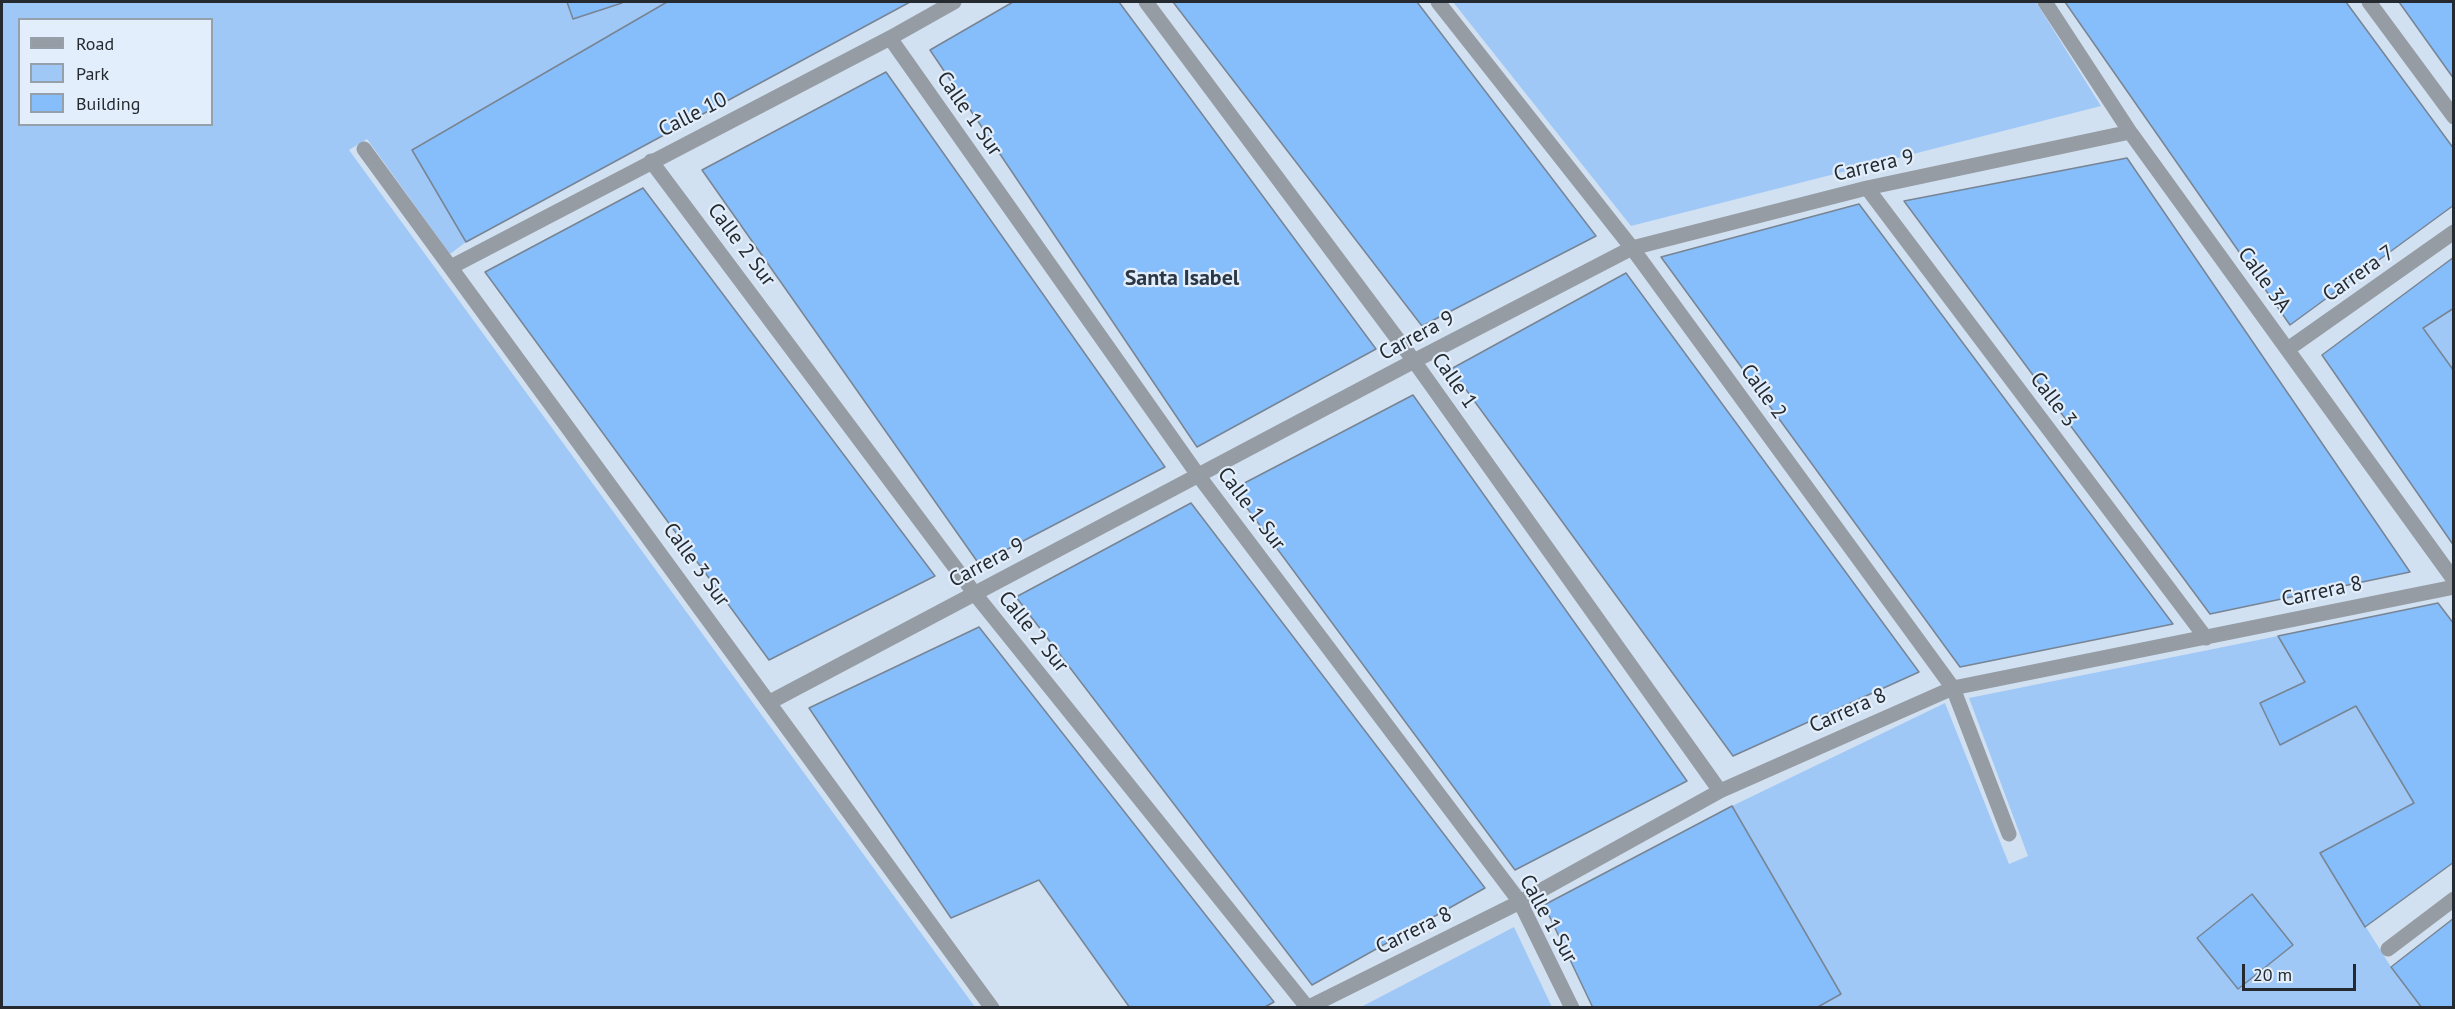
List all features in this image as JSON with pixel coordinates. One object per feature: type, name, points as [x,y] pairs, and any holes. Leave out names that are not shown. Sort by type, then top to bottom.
[{"type":"street","name":"Calle 10","points":[[451,267],[890,38],[954,2]]},
{"type":"street","name":"Calle 1","points":[[1146,2],[1414,361],[1720,791]]},
{"type":"street","name":"Calle 2","points":[[1438,2],[1632,248],[1953,688],[2009,834]]},
{"type":"street","name":"Calle 3A","points":[[2045,2],[2130,132],[2454,580]]},
{"type":"street","points":[[2369,2],[2454,117]]},
{"type":"street","name":"Calle 1 Sur","points":[[890,38],[1198,475],[1520,902],[1572,1008]]},
{"type":"street","name":"Carrera 9","points":[[770,702],[1632,248],[1867,188],[2130,132]]},
{"type":"street","name":"Calle 3 Sur","points":[[364,149],[992,1008]]},
{"type":"street","name":"Calle 2 Sur","points":[[651,161],[975,594],[1307,1008]]},
{"type":"street","name":"Calle 3","points":[[1867,188],[2206,638]]},
{"type":"street","name":"Carrera 7","points":[[2288,349],[2454,232]]},
{"type":"street","name":"Carrera 8","points":[[1307,1008],[1520,902],[1720,791],[1953,688],[2454,587]]},
{"type":"street","points":[[2388,949],[2454,899]]},
{"type":"green space","points":[[2,2],[667,2],[412,149],[466,242],[450,254],[367,139],[349,150],[975,1007],[2,1007]]},
{"type":"green space","points":[[1453,2],[2036,2],[2101,106],[1631,226]]},
{"type":"green space","points":[[2453,308],[2453,371],[2423,328]]},
{"type":"green space","points":[[2278,636],[2305,682],[2280,745],[2356,706],[2414,803],[2320,854],[2391,967],[2422,1007],[1816,1007],[1841,994],[1732,806],[1945,703],[2009,864],[2028,856],[1969,698]]},
{"type":"green space","points":[[1514,927],[1552,1007],[1361,1007]]},
{"type":"building","points":[[567,2],[621,2],[622,3],[573,19]]},
{"type":"building","points":[[667,2],[910,2],[466,242],[412,150]]},
{"type":"building","points":[[1013,2],[1119,2],[1376,349],[1197,447],[930,50]]},
{"type":"building","points":[[1173,2],[1417,2],[1596,236],[1422,326]]},
{"type":"building","points":[[2065,2],[2346,2],[2454,149],[2454,205],[2290,325]]},
{"type":"building","points":[[2399,2],[2454,2],[2454,79]]},
{"type":"building","points":[[886,72],[1165,467],[979,564],[702,170]]},
{"type":"building","points":[[2127,158],[2410,572],[2210,614],[1904,201]]},
{"type":"building","points":[[643,188],[935,576],[769,660],[485,272]]},
{"type":"building","points":[[1859,204],[2173,624],[1960,667],[1661,257]]},
{"type":"building","points":[[2454,257],[2454,308],[2423,328],[2454,371],[2454,546],[2322,355]]},
{"type":"building","points":[[1626,273],[1919,672],[1733,756],[1451,369]]},
{"type":"building","points":[[1413,395],[1687,781],[1515,870],[1233,489]]},
{"type":"building","points":[[1191,503],[1485,888],[1312,985],[1016,597]]},
{"type":"building","points":[[2438,603],[2454,624],[2454,862],[2365,927],[2320,853],[2414,803],[2356,706],[2280,745],[2260,703],[2305,682],[2278,636]]},
{"type":"building","points":[[979,627],[1274,1002],[1263,1008],[1130,1008],[1039,880],[951,918],[809,708]]},
{"type":"building","points":[[1732,806],[1841,994],[1816,1008],[1593,1008],[1544,905]]},
{"type":"building","points":[[2252,894],[2293,945],[2238,989],[2197,938]]},
{"type":"building","points":[[2454,918],[2454,1008],[2422,1008],[2391,967]]},
{"type":"district","name":"Santa Isabel","points":[[1182,279]]}]
